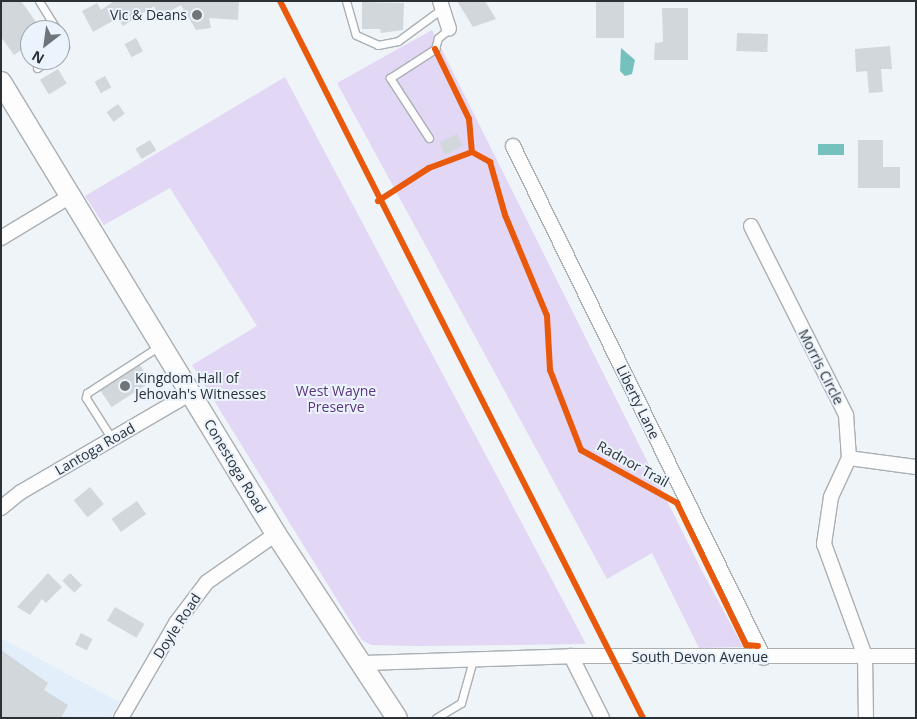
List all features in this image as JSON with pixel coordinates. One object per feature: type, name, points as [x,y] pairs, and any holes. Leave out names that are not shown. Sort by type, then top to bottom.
[{"type":"main road","name":"Conestoga Road","points":[[2,84],[69,197],[276,534],[364,663],[397,718]]},
{"type":"street","points":[[442,5],[449,29]]},
{"type":"street","name":"Liberty Lane","points":[[513,146],[764,658]]},
{"type":"street","points":[[1,238],[69,197]]},
{"type":"street","name":"Morris Circle","points":[[751,226],[846,415],[848,458],[831,498],[824,544],[865,656],[866,718]]},
{"type":"street","name":"Lantoga Road","points":[[1,508],[112,439],[191,393]]},
{"type":"street","points":[[848,458],[916,467]]},
{"type":"street","name":"Doyle Road","points":[[121,718],[176,623],[201,589],[276,534]]},
{"type":"street","points":[[570,656],[602,718]]},
{"type":"street","name":"South Devon Avenue","points":[[364,663],[570,656],[764,658],[916,656]]},
{"type":"lane","points":[[39,1],[51,20]]},
{"type":"lane","points":[[346,1],[356,35],[378,45],[398,40],[442,5]]},
{"type":"lane","points":[[429,138],[390,78],[435,49],[438,38],[449,29]]},
{"type":"lane","points":[[112,439],[86,398],[87,392],[161,345]]},
{"type":"lane","points":[[436,718],[461,703],[473,660]]},
{"type":"shaded area","points":[[1,638],[119,702],[110,718],[1,718]]},
{"type":"green space","points":[[432,30],[701,569],[743,647],[699,648],[652,553],[607,579],[337,83]]},
{"type":"green space","name":"West Wayne Preserve","points":[[285,77],[586,644],[417,646],[371,645],[362,640],[192,365],[257,326],[170,188],[104,225],[85,196]]},
{"type":"water","points":[[621,48],[635,60],[632,74],[625,76],[620,71]]},
{"type":"water","points":[[818,144],[844,144],[844,155],[818,155]]},
{"type":"building","points":[[1,1],[21,1],[35,20],[20,20],[20,51],[14,55],[1,37]]},
{"type":"building","points":[[114,1],[239,1],[238,20],[209,18],[211,28],[196,30],[181,5],[159,17],[154,6],[123,26],[118,18],[93,32],[82,11],[97,3],[101,10]]},
{"type":"building","points":[[457,1],[485,1],[496,19],[473,27]]},
{"type":"building","points":[[596,1],[624,1],[624,38],[596,38]]},
{"type":"building","points":[[362,2],[404,3],[403,30],[381,33],[380,29],[362,29]]},
{"type":"building","points":[[662,8],[688,8],[688,60],[654,60],[655,43],[663,42]]},
{"type":"building","points":[[737,33],[768,34],[767,52],[736,51]]},
{"type":"building","points":[[136,38],[143,51],[132,57],[125,44]]},
{"type":"building","points":[[890,46],[892,69],[881,69],[883,92],[869,93],[867,71],[856,72],[855,49]]},
{"type":"building","points":[[59,70],[67,84],[49,94],[40,80]]},
{"type":"building","points":[[105,76],[111,87],[101,93],[95,82]]},
{"type":"building","points":[[118,104],[125,114],[113,122],[107,112]]},
{"type":"building","points":[[457,134],[463,146],[445,155],[439,143]]},
{"type":"building","points":[[150,140],[156,150],[142,159],[135,149]]},
{"type":"building","points":[[858,140],[883,140],[883,167],[900,167],[900,188],[858,188]]},
{"type":"building","name":"Kingdom Hall of Jehovah's Witnesses","points":[[140,365],[151,382],[111,407],[101,391]]},
{"type":"building","points":[[90,487],[104,504],[88,517],[74,500]]},
{"type":"building","points":[[137,501],[146,514],[121,532],[112,519]]},
{"type":"building","points":[[48,573],[62,587],[46,603],[42,599],[30,615],[17,607]]},
{"type":"building","points":[[70,573],[82,585],[74,593],[62,581]]},
{"type":"building","points":[[115,607],[144,624],[136,638],[107,621]]},
{"type":"building","points":[[81,633],[93,639],[87,650],[75,645]]},
{"type":"building","points":[[1,650],[48,683],[44,690],[68,705],[61,718],[1,718]]},
{"type":"cycle path","points":[[280,1],[643,718]]},
{"type":"cycle path","points":[[435,49],[469,119],[472,152]]},
{"type":"cycle path","name":"Radnor Trail","points":[[378,201],[429,168],[472,152],[490,162],[505,215],[547,316],[550,370],[581,450],[677,503],[746,645],[758,646]]},
{"type":"place","name":"Vic & Deans","points":[[197,15]]},
{"type":"place","name":"Kingdom Hall of Jehovah's Witnesses","points":[[125,386]]}]
